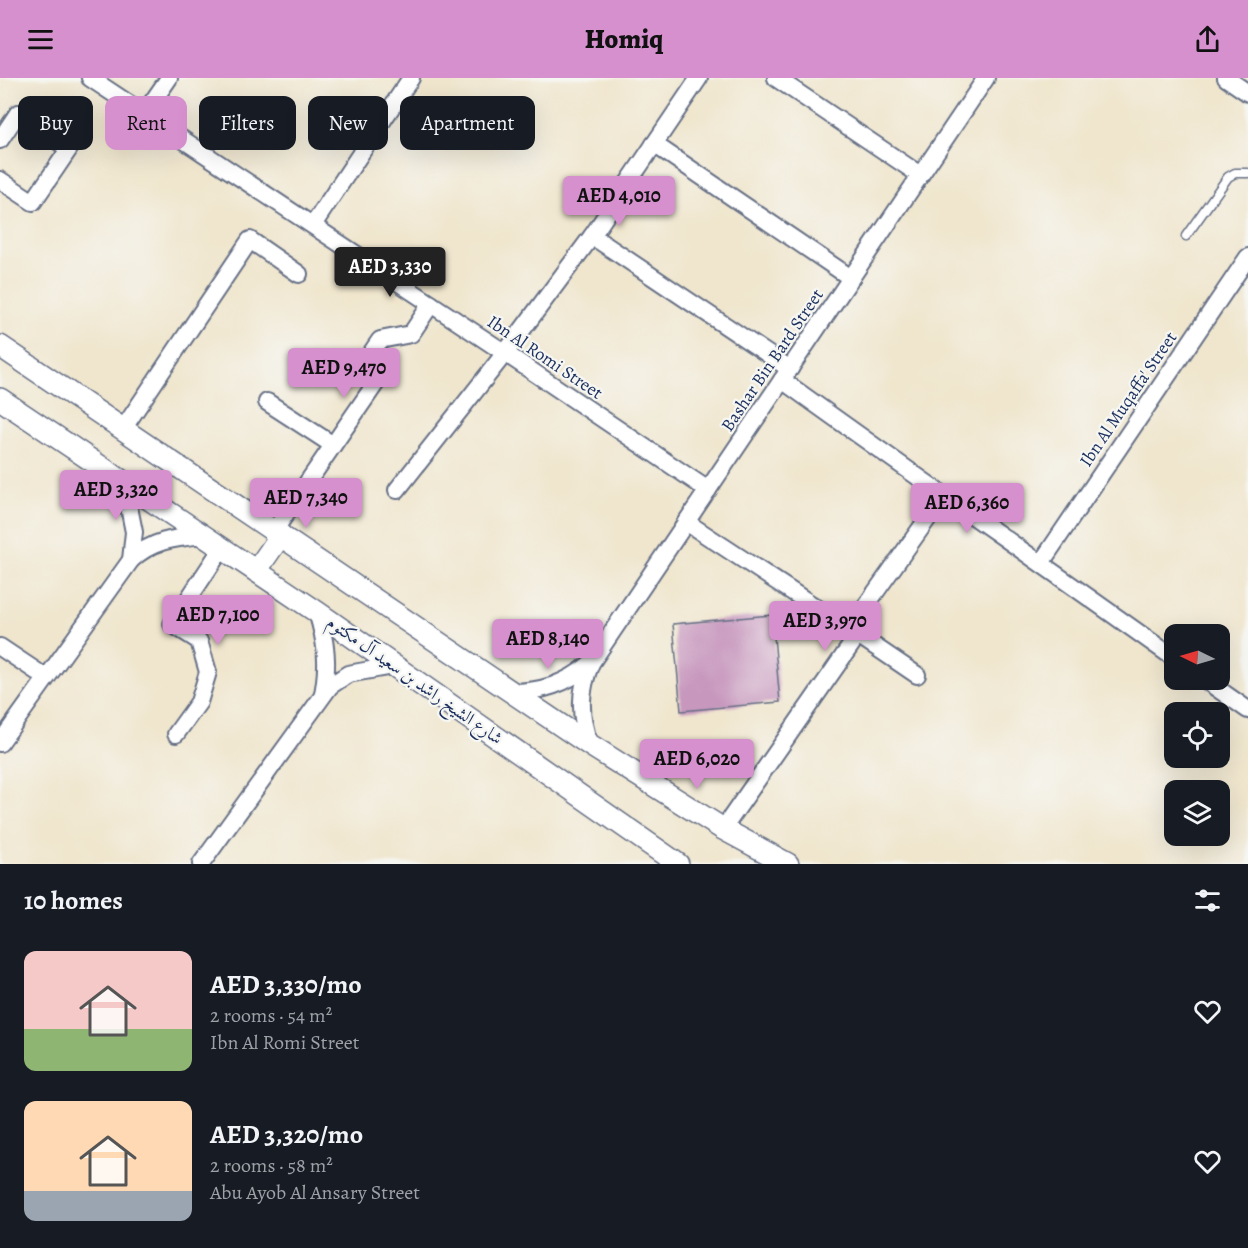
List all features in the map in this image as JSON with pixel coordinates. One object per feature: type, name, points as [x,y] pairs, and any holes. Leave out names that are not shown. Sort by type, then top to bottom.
[{"type":"street","name":"Ibn Al Romi Street","points":[[90,78],[117,96]]},
{"type":"street","points":[[156,96],[169,78]]},
{"type":"street","points":[[313,225],[411,78]]},
{"type":"street","points":[[397,490],[592,236],[699,78]]},
{"type":"street","points":[[776,78],[920,175]]},
{"type":"street","name":"Bashar Bin Bard Street","points":[[590,744],[582,718],[581,704],[582,690],[591,663],[986,78]]},
{"type":"street","points":[[1226,78],[1248,93]]},
{"type":"street","points":[[0,140],[18,113],[69,149],[33,202],[0,180]]},
{"type":"street","name":"Ibn Al Romi Street","points":[[187,142],[505,352],[708,490]]},
{"type":"street","points":[[654,144],[851,278]]},
{"type":"street","points":[[592,236],[786,374],[943,497],[1041,563],[1164,651]]},
{"type":"street","points":[[123,429],[250,240],[299,274]]},
{"type":"street","name":"Ibn Al Muqaffa' Street","points":[[1041,563],[1248,257]]},
{"type":"street","points":[[256,571],[277,533],[333,445],[380,377],[363,365],[380,340],[411,334],[430,304]]},
{"type":"street","points":[[0,346],[510,692],[723,829],[788,864]]},
{"type":"street","name":"شارع الشيخ راشد بن سعيد آل مكتوم","points":[[0,399],[317,612],[678,864]]},
{"type":"street","points":[[267,402],[333,445]]},
{"type":"street","points":[[124,482],[133,525],[131,560]]},
{"type":"street","points":[[723,829],[858,635],[860,614],[943,497]]},
{"type":"street","points":[[686,522],[917,675]]},
{"type":"street","points":[[0,743],[45,677],[131,560],[158,542],[202,535]]},
{"type":"street","points":[[176,734],[199,702],[208,672],[199,642],[172,624],[222,548]]},
{"type":"street","points":[[317,612],[327,649],[323,694]]},
{"type":"street","points":[[0,646],[45,677]]},
{"type":"street","name":"Bashar Bin Bard Street","points":[[510,692],[528,692],[562,683],[591,663]]},
{"type":"street","points":[[201,864],[330,686],[348,674],[393,666]]},
{"type":"street","points":[[1219,690],[1248,710]]},
{"type":"lane","points":[[1186,236],[1228,177],[1236,173],[1248,173]]},
{"type":"building","points":[[772,615],[780,702],[681,711],[673,624]]}]
